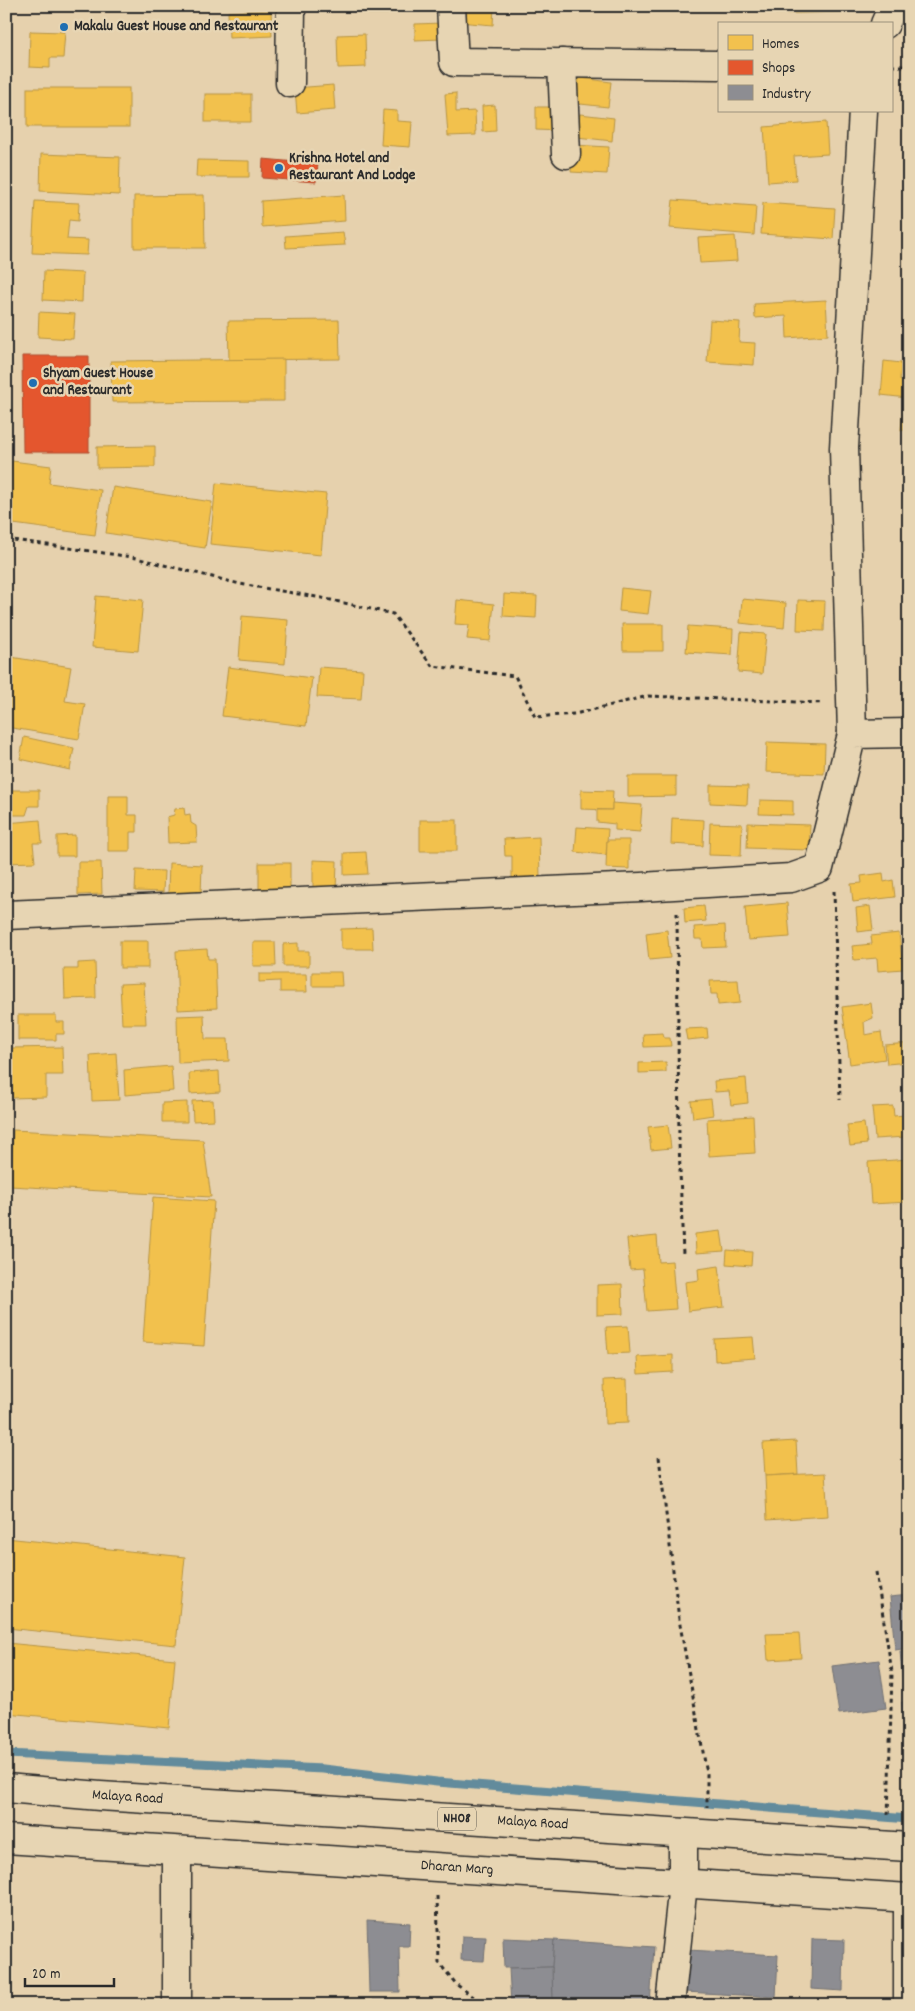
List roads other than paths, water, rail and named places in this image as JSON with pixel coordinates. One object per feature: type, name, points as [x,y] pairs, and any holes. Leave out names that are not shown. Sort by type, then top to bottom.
[{"type":"street","points":[[290,82],[291,6]]},
{"type":"street","points":[[451,6],[454,62],[718,65]]},
{"type":"street","points":[[886,22],[893,6]]},
{"type":"street","points":[[562,63],[566,154]]},
{"type":"street","points":[[6,915],[676,885],[791,878],[819,868],[852,734],[844,448],[863,112]]},
{"type":"street","points":[[852,734],[909,733]]},
{"type":"street","name":"Malaya Road","points":[[6,1788],[100,1796],[899,1847]]},
{"type":"street","points":[[670,2005],[683,1884],[696,1834]]},
{"type":"street","name":"Dharan Marg","points":[[6,1839],[177,1852],[909,1898]]},
{"type":"street","points":[[177,1852],[177,2005]]},
{"type":"street","points":[[908,2005],[909,1898]]},
{"type":"waterway","points":[[6,1754],[323,1769],[437,1782],[909,1819]]},
{"type":"place","name":"Makalu Guest House and Restaurant","points":[[64,27]]},
{"type":"place","name":"Krishna Hotel and Restaurant And Lodge","points":[[279,168]]},
{"type":"place","name":"Shyam Guest House and Restaurant","points":[[33,383]]}]
